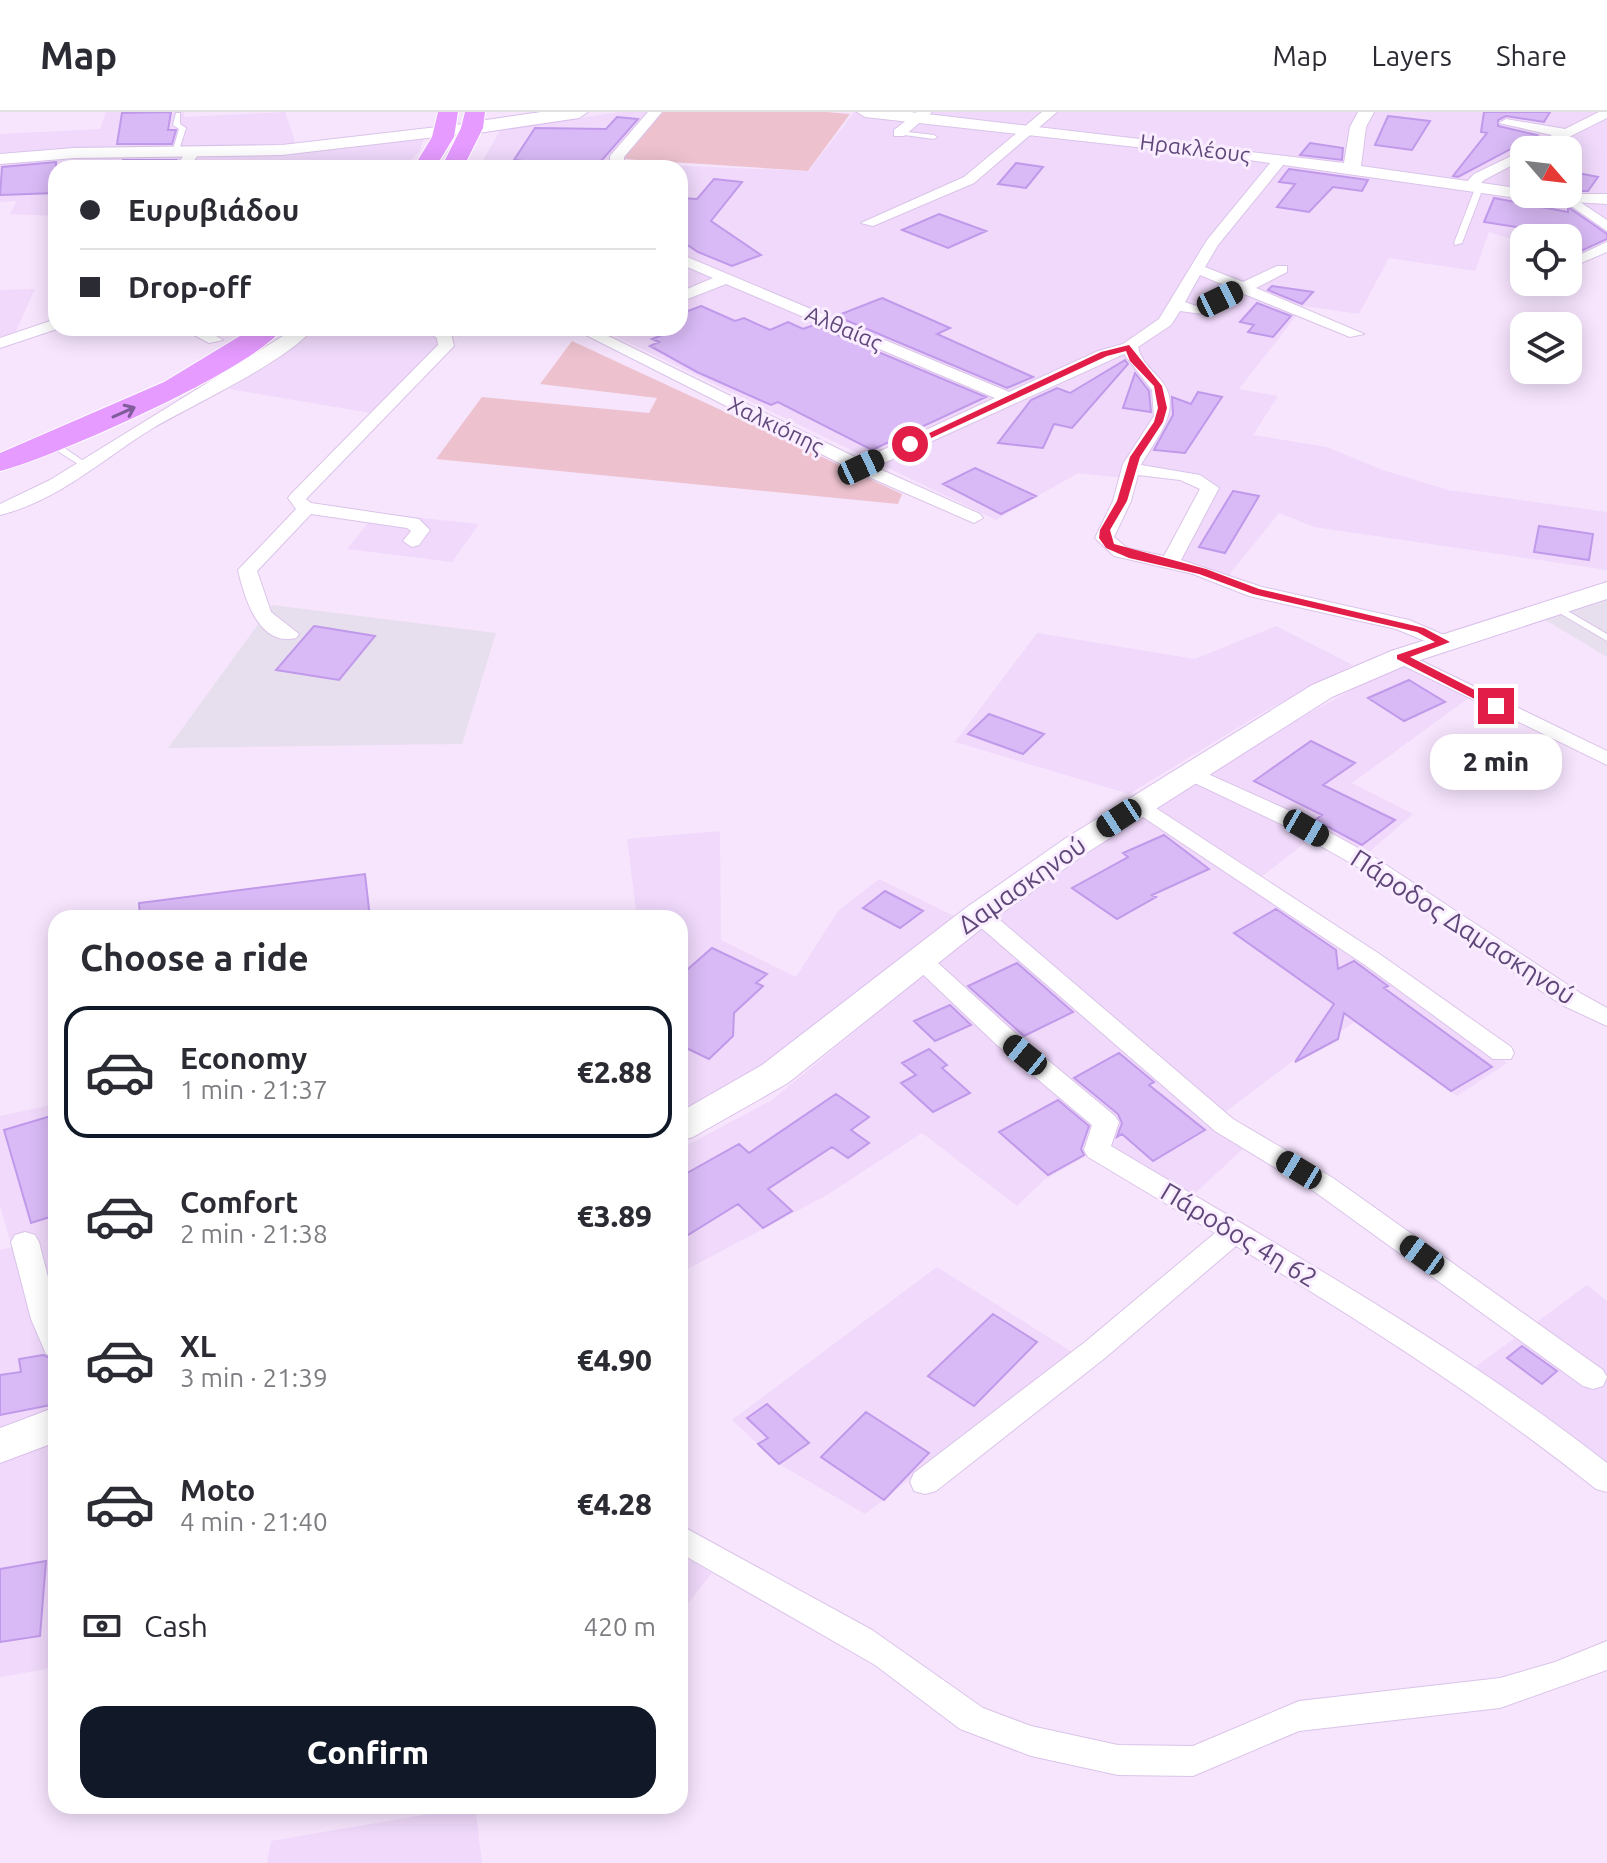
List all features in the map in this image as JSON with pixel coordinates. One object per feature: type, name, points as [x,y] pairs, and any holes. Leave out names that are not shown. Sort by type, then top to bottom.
[{"type":"main road","points":[[456,160],[473,120],[579,112]]},
{"type":"main road","points":[[428,160],[447,121]]},
{"type":"main road","points":[[0,442],[135,385],[221,336]]},
{"type":"main road","points":[[0,463],[179,385],[257,336]]},
{"type":"main road","name":"Δαμασκηνού","points":[[688,1123],[775,1074],[979,914],[1139,804],[1322,691],[1401,657],[1607,590]]},
{"type":"main road","points":[[0,1446],[48,1427]]},
{"type":"street","points":[[617,160],[617,156],[655,112]]},
{"type":"street","name":"Ηρακλέους","points":[[865,112],[922,114],[1281,159],[1510,194]]},
{"type":"street","points":[[868,223],[969,180],[1050,112]]},
{"type":"street","points":[[1352,169],[1358,127],[1366,112]]},
{"type":"street","points":[[1561,136],[1607,113]]},
{"type":"street","points":[[899,133],[922,114]]},
{"type":"street","points":[[0,159],[62,154],[183,158],[291,149],[447,121],[473,120]]},
{"type":"street","points":[[1506,123],[1567,133]]},
{"type":"street","points":[[861,467],[1104,354],[1129,347],[1160,327],[1177,305],[1212,243],[1281,159]]},
{"type":"street","points":[[1474,187],[1479,177],[1510,161]]},
{"type":"street","name":"Ηρακλέους","points":[[1582,198],[1607,199]]},
{"type":"street","points":[[1582,208],[1607,227]]},
{"type":"street","points":[[1582,258],[1607,246]]},
{"type":"street","name":"Αλθαίας","points":[[688,262],[1009,398]]},
{"type":"street","points":[[1198,269],[1356,334]]},
{"type":"street","points":[[1177,305],[1197,311],[1282,269]]},
{"type":"street","points":[[688,294],[728,278]]},
{"type":"street","points":[[0,343],[48,327]]},
{"type":"street","points":[[0,510],[36,496],[84,464],[259,362],[295,336]]},
{"type":"street","points":[[412,541],[421,528],[408,521],[307,508],[297,502],[303,489],[446,346],[445,336]]},
{"type":"street","name":"Χαλκιόπης","points":[[603,336],[861,467],[974,518]]},
{"type":"street","points":[[1129,347],[1133,359],[1158,386],[1163,408],[1159,422],[1131,469],[1122,501],[1108,524],[1104,538],[1117,550],[1203,571],[1256,592],[1402,624],[1444,642]]},
{"type":"street","points":[[1131,469],[1185,477],[1204,482],[1210,488],[1169,565]]},
{"type":"street","points":[[289,634],[268,625],[262,617],[247,570],[307,508]]},
{"type":"street","points":[[1401,657],[1607,759]]},
{"type":"street","name":"Πάροδος Δαμασκηνού","points":[[1190,772],[1282,815],[1366,862],[1571,999],[1607,1018]]},
{"type":"street","points":[[1139,804],[1373,960],[1502,1053]]},
{"type":"street","points":[[979,914],[1224,1125],[1324,1185],[1593,1378]]},
{"type":"street","name":"Πάροδος 4η 62","points":[[920,959],[1005,1038],[1106,1122],[1097,1150],[1430,1353],[1533,1423],[1607,1480]]},
{"type":"street","points":[[925,1482],[1095,1350],[1235,1232]]},
{"type":"street","points":[[25,1242],[48,1326]]},
{"type":"street","points":[[688,1543],[889,1657],[983,1725],[1035,1742],[1129,1761],[1192,1761],[1217,1753],[1274,1723],[1299,1716],[1500,1693],[1560,1675],[1607,1655]]},
{"type":"lane","points":[[178,114],[176,125],[183,128],[183,158]]},
{"type":"lane","points":[[899,133],[934,137]]},
{"type":"lane","points":[[1458,243],[1474,187]]},
{"type":"lane","points":[[51,443],[84,464]]},
{"type":"lane","points":[[1554,606],[1607,638]]},
{"type":"shaded area","points":[[106,112],[184,112],[184,117],[285,112],[296,144],[0,157],[0,134],[100,129]]},
{"type":"shaded area","points":[[620,112],[651,112],[615,160],[483,160],[500,130]]},
{"type":"shaded area","points":[[663,112],[850,114],[808,171],[688,163],[688,160],[625,159],[627,150]]},
{"type":"shaded area","points":[[854,112],[1607,112],[1607,240],[1582,254],[1582,224],[1510,224],[1510,239],[1489,232],[1475,271],[1389,258],[1359,314],[1304,306],[1239,389],[1278,396],[1253,435],[1327,447],[1380,469],[1448,490],[1607,512],[1607,570],[1314,527],[1279,513],[1229,575],[1185,563],[1181,557],[1217,487],[1205,477],[1127,465],[1123,478],[1078,473],[996,520],[615,336],[688,336],[688,166],[809,171]]},
{"type":"shaded area","points":[[425,136],[419,152],[411,160],[48,160],[48,216],[10,214],[17,201],[0,202],[0,162],[51,157],[221,155]]},
{"type":"shaded area","points":[[35,289],[15,333],[0,338],[0,290]]},
{"type":"shaded area","points":[[308,336],[451,336],[371,413],[229,389],[273,363]]},
{"type":"shaded area","points":[[572,341],[902,494],[898,504],[436,459],[482,397],[649,413],[657,398],[540,384]]},
{"type":"shaded area","points":[[376,513],[479,524],[452,562],[347,549]]},
{"type":"shaded area","points":[[1607,600],[1607,657],[1544,619]]},
{"type":"shaded area","points":[[272,605],[496,633],[462,744],[168,748]]},
{"type":"shaded area","points":[[1276,626],[1353,665],[1267,710],[1129,794],[955,742],[1037,633],[1195,659]]},
{"type":"shaded area","points":[[1407,666],[1470,697],[1352,783],[1413,814],[1367,854],[1323,829],[1252,884],[1362,957],[1507,1063],[1457,1096],[1355,1022],[1294,1060],[1212,1122],[1248,1144],[1191,1197],[1107,1144],[1044,1180],[1017,1206],[922,1133],[827,1195],[688,1269],[688,1145],[772,1100],[961,944],[1113,836],[1284,727],[1368,681]]},
{"type":"shaded area","points":[[720,831],[721,940],[796,977],[838,911],[879,879],[954,916],[754,1072],[688,1108],[688,910],[636,910],[627,839]]},
{"type":"shaded area","points":[[48,1106],[48,1410],[0,1428],[0,1250],[12,1247],[0,1206],[0,1116]]},
{"type":"shaded area","points":[[937,1267],[1072,1352],[865,1514],[779,1464],[732,1420]]},
{"type":"shaded area","points":[[1587,1285],[1607,1301],[1607,1465],[1471,1370]]},
{"type":"shaded area","points":[[48,1444],[48,1667],[0,1677],[0,1462]]},
{"type":"shaded area","points":[[688,1559],[712,1573],[688,1604]]},
{"type":"shaded area","points":[[428,1814],[476,1814],[482,1863],[267,1863],[271,1841]]},
{"type":"building","points":[[171,112],[168,130],[176,130],[172,144],[117,144],[122,113]]},
{"type":"building","points":[[1484,112],[1550,112],[1544,122],[1506,116],[1498,120],[1498,126],[1537,135],[1510,136],[1510,149],[1458,177],[1453,176],[1487,133],[1481,132]]},
{"type":"building","points":[[1388,116],[1430,121],[1412,150],[1375,145]]},
{"type":"building","points":[[617,117],[638,119],[602,160],[514,160],[535,128],[606,129]]},
{"type":"building","points":[[1310,143],[1343,148],[1342,160],[1300,155]]},
{"type":"building","points":[[48,163],[48,193],[0,195],[2,167]]},
{"type":"building","points":[[1016,163],[1043,167],[1026,188],[998,184]]},
{"type":"building","points":[[1289,169],[1368,180],[1362,191],[1333,187],[1309,212],[1277,207],[1295,184],[1279,182]]},
{"type":"building","points":[[1582,174],[1598,177],[1588,191],[1582,191]]},
{"type":"building","points":[[714,179],[742,182],[711,221],[761,255],[732,266],[688,245],[688,198],[697,199]]},
{"type":"building","points":[[1494,198],[1510,201],[1510,208],[1547,208],[1568,212],[1569,208],[1607,234],[1607,239],[1582,251],[1582,224],[1510,226],[1484,222]]},
{"type":"building","points":[[939,214],[986,231],[948,248],[902,230]]},
{"type":"building","points":[[1272,286],[1313,292],[1302,304],[1268,290]]},
{"type":"building","points":[[882,298],[950,328],[937,334],[1033,377],[1007,388],[836,316]]},
{"type":"building","points":[[1257,303],[1291,316],[1273,337],[1248,332],[1254,325],[1240,322]]},
{"type":"building","points":[[701,306],[735,321],[744,318],[770,330],[788,322],[803,329],[814,325],[986,397],[872,450],[778,402],[771,405],[697,372],[650,346],[659,342],[652,339],[660,336],[688,336],[688,311]]},
{"type":"building","points":[[1125,360],[1128,364],[1072,428],[1054,424],[1043,448],[998,443],[1031,400],[1057,388],[1070,393]]},
{"type":"building","points":[[1135,373],[1149,391],[1151,412],[1123,408]]},
{"type":"building","points":[[1198,392],[1222,397],[1185,453],[1154,450],[1173,415],[1172,397],[1191,404]]},
{"type":"building","points":[[975,468],[1036,496],[1001,514],[943,484]]},
{"type":"building","points":[[1233,491],[1259,496],[1225,553],[1199,547]]},
{"type":"building","points":[[1539,526],[1593,534],[1589,560],[1534,552]]},
{"type":"building","points":[[314,626],[375,636],[339,680],[276,670]]},
{"type":"building","points":[[1409,680],[1445,702],[1404,721],[1368,698]]},
{"type":"building","points":[[989,714],[1044,734],[1023,754],[968,734]]},
{"type":"building","points":[[1311,741],[1355,763],[1323,785],[1395,820],[1362,845],[1315,820],[1322,815],[1254,781]]},
{"type":"building","points":[[1164,835],[1209,869],[1152,895],[1156,897],[1117,919],[1072,888],[1128,857],[1123,853]]},
{"type":"building","points":[[365,874],[369,910],[139,910],[139,903]]},
{"type":"building","points":[[885,891],[923,911],[900,928],[863,908]]},
{"type":"building","points":[[1276,909],[1336,950],[1338,969],[1354,961],[1388,986],[1384,988],[1492,1067],[1451,1091],[1344,1013],[1338,1039],[1295,1062],[1334,1004],[1234,933]]},
{"type":"building","points":[[712,948],[767,974],[756,983],[763,986],[734,1013],[733,1036],[709,1059],[688,1049],[688,969]]},
{"type":"building","points":[[1017,963],[1073,1012],[1024,1036],[968,986]]},
{"type":"building","points":[[950,1005],[971,1025],[935,1041],[914,1021]]},
{"type":"building","points":[[929,1049],[947,1065],[942,1068],[970,1093],[933,1112],[901,1083],[916,1075],[902,1063]]},
{"type":"building","points":[[1119,1053],[1154,1082],[1149,1085],[1205,1130],[1153,1161],[1122,1134],[1117,1137],[1122,1123],[1118,1114],[1074,1078]]},
{"type":"building","points":[[836,1094],[869,1117],[851,1130],[869,1143],[848,1158],[832,1147],[768,1189],[792,1211],[763,1228],[738,1204],[688,1235],[688,1173],[739,1144],[749,1153]]},
{"type":"building","points":[[1058,1100],[1089,1126],[1081,1149],[1084,1155],[1048,1175],[999,1132]]},
{"type":"building","points":[[48,1117],[48,1218],[31,1223],[4,1130]]},
{"type":"building","points":[[993,1314],[1037,1342],[974,1406],[928,1376]]},
{"type":"building","points":[[1522,1346],[1557,1371],[1542,1384],[1507,1358]]},
{"type":"building","points":[[48,1357],[48,1406],[0,1415],[0,1375],[21,1372],[19,1359]]},
{"type":"building","points":[[767,1404],[809,1443],[779,1464],[758,1444],[768,1438],[747,1418]]},
{"type":"building","points":[[866,1412],[929,1453],[884,1500],[821,1457]]},
{"type":"building","points":[[46,1561],[40,1636],[0,1642],[0,1569]]},
{"type":"route","points":[[910,444],[1104,354],[1129,347],[1133,359],[1158,386],[1163,408],[1154,431],[1135,457],[1122,501],[1105,530],[1104,538],[1110,546],[1169,565],[1203,571],[1256,592],[1365,614],[1420,630],[1444,642],[1401,657],[1496,706]]}]
